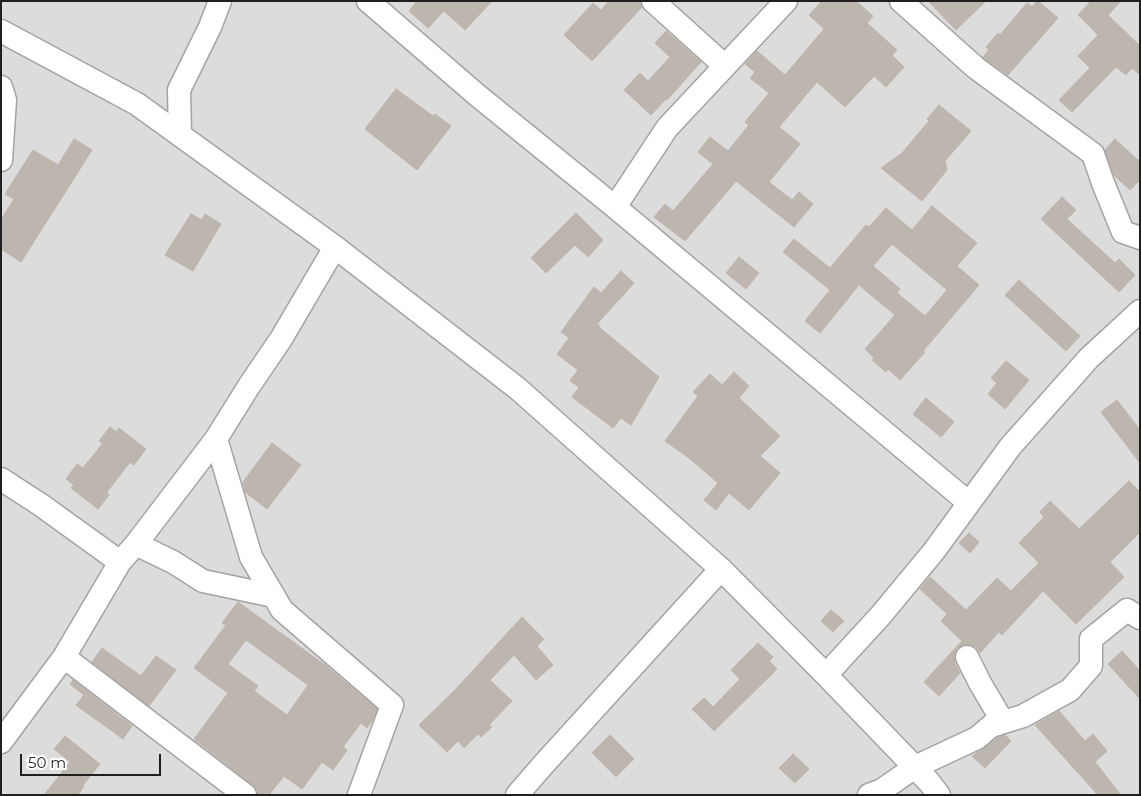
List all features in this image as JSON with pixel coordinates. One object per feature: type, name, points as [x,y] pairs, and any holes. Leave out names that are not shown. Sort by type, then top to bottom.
[{"type":"street","points":[[180,134],[179,90],[210,27],[220,1]]},
{"type":"street","points":[[368,1],[477,95],[615,207],[970,503]]},
{"type":"street","points":[[653,1],[725,66]]},
{"type":"street","points":[[615,207],[667,128],[786,1]]},
{"type":"street","points":[[901,1],[976,68],[1094,154],[1103,183],[1123,232],[1140,238]]},
{"type":"street","points":[[4,38],[138,104],[335,247],[517,388],[721,569],[915,767],[939,795]]},
{"type":"street","points":[[1,86],[4,100],[1,160]]},
{"type":"street","points":[[1,742],[64,657],[120,562],[136,544],[216,439],[281,339],[335,247]]},
{"type":"street","points":[[826,675],[923,566],[1010,447],[1089,358],[1140,311]]},
{"type":"street","points":[[216,439],[251,557],[282,610],[392,705],[359,795]]},
{"type":"street","points":[[1,480],[41,505],[120,562]]},
{"type":"street","points":[[136,544],[173,562],[203,581],[274,596]]},
{"type":"street","points":[[517,795],[542,764],[721,569]]},
{"type":"street","points":[[870,795],[882,790],[915,767],[977,738],[990,726],[1023,716],[1070,690],[1091,666],[1091,639],[1127,610],[1140,618]]},
{"type":"street","points":[[64,657],[245,795]]},
{"type":"street","points":[[967,657],[1003,722]]},
{"type":"shaded area","points":[[1,1],[1140,1],[1140,795],[1,795]]},
{"type":"building","points":[[417,1],[492,1],[465,30],[444,11],[428,28],[409,11]]},
{"type":"building","points":[[609,1],[640,1],[642,7],[592,61],[564,35],[593,3],[601,10]]},
{"type":"building","points":[[822,1],[856,1],[873,16],[867,23],[897,50],[892,55],[904,67],[886,87],[874,76],[845,107],[817,82],[779,127],[800,144],[769,182],[792,200],[799,192],[813,204],[794,227],[736,181],[685,241],[654,217],[665,204],[673,211],[713,164],[698,152],[710,137],[728,151],[749,125],[745,122],[769,93],[750,78],[755,72],[745,64],[757,51],[785,75],[824,29],[809,15]]},
{"type":"building","points":[[928,1],[986,1],[956,30]]},
{"type":"building","points":[[1037,1],[1058,18],[1008,75],[983,57],[989,50],[986,47],[998,33],[1000,35],[1027,3],[1032,7]]},
{"type":"building","points":[[1091,1],[1121,1],[1108,15],[1140,46],[1140,75],[1132,68],[1126,75],[1116,67],[1072,112],[1059,100],[1090,68],[1078,56],[1098,35],[1078,15]]},
{"type":"building","points":[[666,31],[701,62],[651,115],[624,90],[640,73],[648,81],[670,57],[655,43]]},
{"type":"building","points":[[396,89],[433,116],[435,114],[451,126],[417,170],[365,129]]},
{"type":"building","points":[[939,105],[971,131],[945,161],[947,170],[922,201],[881,168],[902,153],[929,121],[927,119]]},
{"type":"building","points":[[74,139],[92,150],[21,262],[1,249],[1,220],[14,199],[5,194],[33,150],[58,165]]},
{"type":"building","points":[[1115,139],[1140,162],[1140,180],[1130,190],[1114,175],[1105,150]]},
{"type":"building","points":[[1062,197],[1076,210],[1067,219],[1115,263],[1119,259],[1135,275],[1119,292],[1041,219]]},
{"type":"building","points":[[932,206],[977,243],[957,266],[979,285],[900,380],[888,369],[886,372],[872,360],[874,358],[865,349],[895,315],[859,285],[820,333],[805,321],[830,290],[783,252],[794,239],[830,268],[866,225],[869,227],[886,208],[912,230]],"holes":[[[892,244],[947,290],[925,316],[897,293],[900,289],[873,266]]]},
{"type":"building","points":[[576,213],[603,240],[588,257],[575,245],[546,273],[531,258]]},
{"type":"building","points":[[191,214],[202,220],[205,214],[221,224],[193,271],[165,255]]},
{"type":"building","points":[[739,257],[759,273],[746,289],[726,273]]},
{"type":"building","points":[[621,271],[634,283],[597,324],[659,377],[631,425],[621,418],[613,428],[572,397],[579,387],[570,381],[578,370],[557,354],[569,338],[561,332],[594,287],[601,293]]},
{"type":"building","points":[[1019,280],[1080,336],[1066,351],[1005,295]]},
{"type":"building","points":[[1006,361],[1029,380],[1005,409],[988,394],[997,383],[991,378]]},
{"type":"building","points":[[734,372],[749,386],[739,398],[780,436],[760,456],[780,473],[749,510],[729,493],[716,510],[704,500],[718,483],[689,458],[665,441],[698,396],[693,392],[710,374],[722,385]]},
{"type":"building","points":[[926,398],[954,422],[941,437],[913,414]]},
{"type":"building","points":[[1117,400],[1140,430],[1140,463],[1101,412]]},
{"type":"building","points":[[110,427],[116,432],[119,428],[146,449],[134,465],[130,462],[107,492],[109,495],[98,509],[71,488],[74,485],[66,479],[77,464],[83,468],[103,443],[99,441]]},
{"type":"building","points":[[272,443],[301,465],[267,509],[245,492],[243,482]]},
{"type":"building","points":[[1129,481],[1140,492],[1140,532],[1110,562],[1124,577],[1076,624],[1043,591],[1002,635],[999,632],[980,653],[975,646],[968,644],[956,649],[955,663],[960,673],[939,696],[924,682],[962,641],[941,621],[947,614],[920,589],[930,577],[966,610],[997,578],[1011,591],[1039,563],[1019,543],[1044,517],[1040,512],[1050,501],[1079,529]]},
{"type":"building","points":[[969,533],[979,542],[970,553],[959,543]]},
{"type":"building","points":[[238,602],[325,665],[377,709],[367,728],[361,723],[343,747],[347,750],[333,770],[322,762],[302,789],[284,776],[269,795],[258,795],[253,785],[194,739],[228,693],[194,668],[226,625],[222,623]],"holes":[[[246,640],[308,685],[287,715],[254,691],[258,686],[228,664]]]},
{"type":"building","points":[[831,610],[844,621],[833,632],[821,621]]},
{"type":"building","points":[[522,617],[544,639],[537,646],[553,665],[536,680],[514,655],[490,680],[512,701],[489,725],[492,727],[481,737],[478,734],[464,748],[458,741],[447,752],[419,725],[454,691]]},
{"type":"building","points":[[758,643],[773,657],[769,661],[777,669],[714,731],[692,709],[704,698],[713,707],[740,679],[731,670]]},
{"type":"building","points":[[102,648],[141,676],[156,656],[176,670],[149,706],[92,662]]},
{"type":"building","points":[[1122,651],[1140,671],[1140,699],[1108,664]]},
{"type":"building","points":[[73,680],[132,726],[123,739],[76,705],[84,695],[70,684]]},
{"type":"building","points":[[1059,711],[1085,741],[1093,734],[1107,751],[1095,762],[1121,795],[1098,795],[1035,725]]},
{"type":"building","points":[[610,735],[634,759],[616,777],[592,753]]},
{"type":"building","points":[[1005,735],[1011,741],[985,768],[972,756],[997,738]]},
{"type":"building","points":[[65,736],[100,764],[83,785],[78,795],[44,795],[70,762],[54,749]]},
{"type":"building","points":[[793,754],[809,769],[795,783],[779,768]]}]
